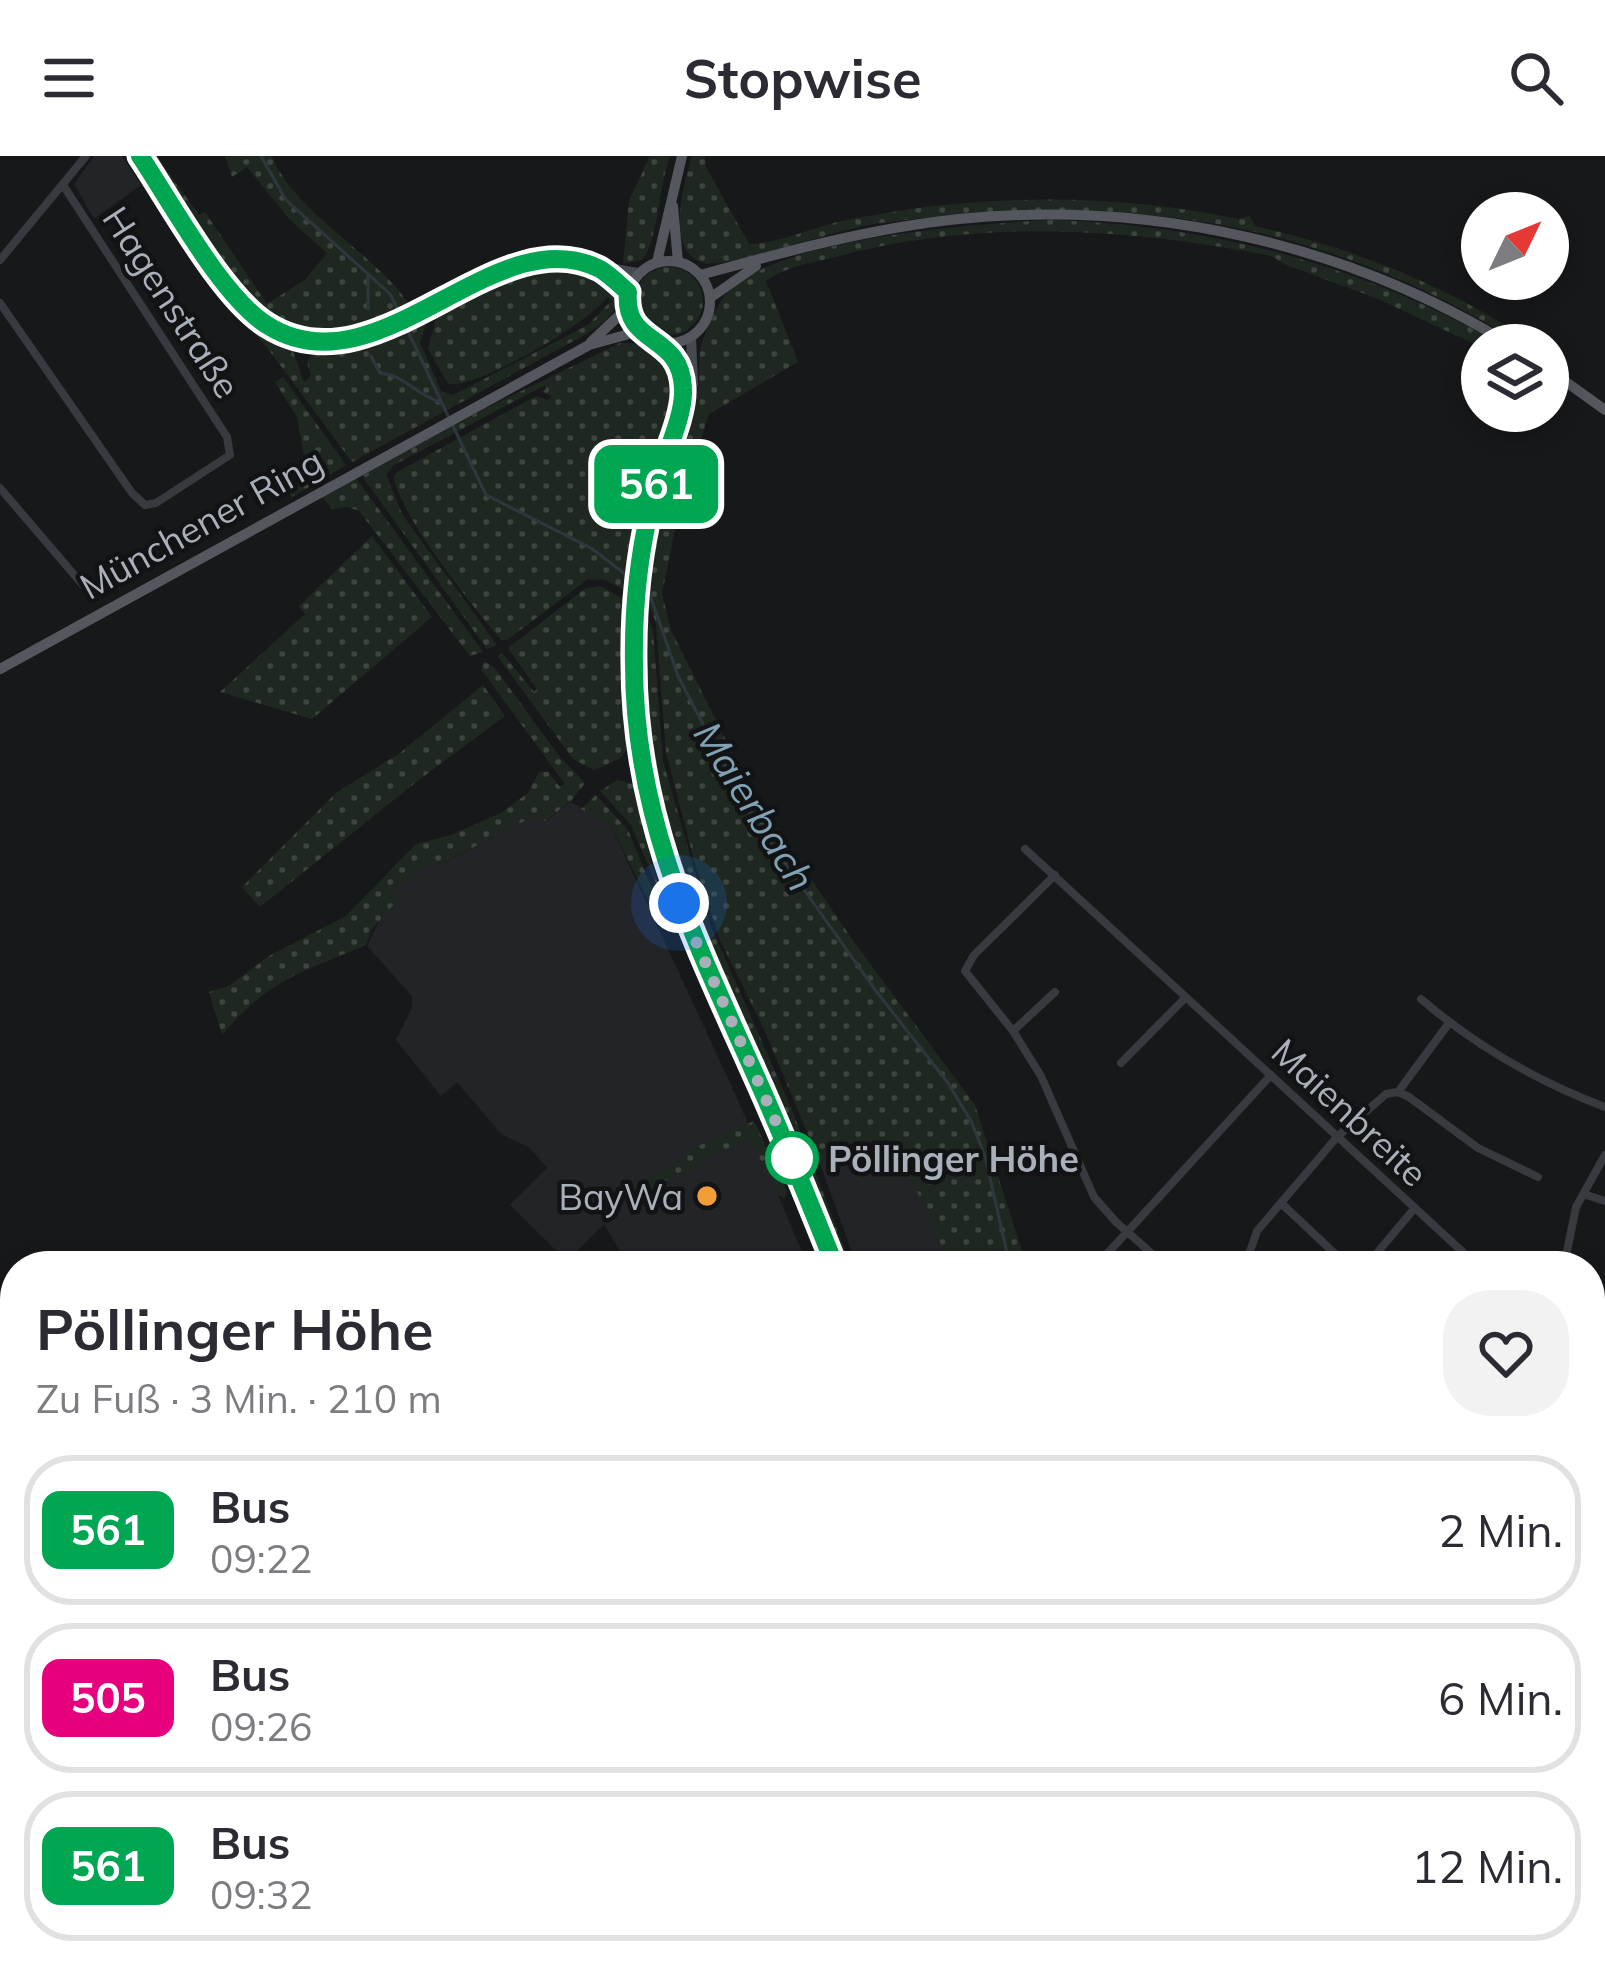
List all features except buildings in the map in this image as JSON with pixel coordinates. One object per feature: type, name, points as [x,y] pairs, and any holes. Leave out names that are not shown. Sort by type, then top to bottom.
[{"type":"main road","points":[[140,156],[234,293],[270,328],[293,338],[331,342],[362,336],[528,265],[566,261],[640,273]]},
{"type":"main road","points":[[657,262],[682,156]]},
{"type":"main road","points":[[672,192],[678,262]]},
{"type":"main road","points":[[700,275],[853,236],[958,220],[1032,215],[1140,219],[1236,234],[1343,264],[1473,324]]},
{"type":"main road","points":[[710,298],[768,260]]},
{"type":"main road","points":[[664,343],[691,337],[705,322],[710,298],[700,275],[678,262],[657,262],[640,273],[628,292],[628,307],[640,331],[664,343],[680,371],[682,405]]},
{"type":"main road","points":[[598,268],[628,292]]},
{"type":"main road","points":[[589,345],[628,307]]},
{"type":"main road","points":[[589,345],[640,331]]},
{"type":"main road","points":[[691,337],[693,384],[658,476],[639,566],[634,607],[638,746],[660,849],[686,920],[789,1150],[828,1251]]},
{"type":"main road","name":"Münchener Ring","points":[[0,669],[589,345]]},
{"type":"main road","points":[[1569,384],[1605,410]]},
{"type":"street","points":[[0,260],[86,156]]},
{"type":"street","name":"Hagenstraße","points":[[0,303],[141,502],[156,502],[227,458],[232,450],[227,437],[63,185]]},
{"type":"street","points":[[0,488],[88,591]]},
{"type":"street","name":"Maienbreite","points":[[1025,849],[1461,1251]]},
{"type":"street","points":[[1055,875],[965,969],[1013,1031],[1048,1090],[1094,1197],[1149,1251]]},
{"type":"street","points":[[1013,1031],[1055,992]]},
{"type":"street","points":[[1121,1063],[1186,997]]},
{"type":"street","points":[[1421,999],[1514,1066],[1605,1108]]},
{"type":"street","points":[[1249,1251],[1252,1238],[1337,1137],[1379,1098],[1398,1092],[1449,1023]]},
{"type":"street","points":[[1110,1251],[1271,1075]]},
{"type":"street","points":[[1398,1092],[1478,1148],[1538,1177]]},
{"type":"street","points":[[1566,1251],[1582,1194],[1605,1155]]},
{"type":"street","points":[[1582,1194],[1605,1201]]},
{"type":"street","points":[[1281,1203],[1332,1251]]},
{"type":"street","points":[[1379,1251],[1414,1209]]},
{"type":"shaded area","points":[[94,156],[122,156],[141,185],[94,219],[74,184]]},
{"type":"shaded area","points":[[126,156],[234,305],[255,326],[291,346],[304,382],[311,376],[307,362],[314,352],[346,349],[423,318],[427,322],[420,342],[441,391],[453,395],[588,325],[612,300],[607,297],[579,322],[506,366],[448,384],[428,349],[438,310],[529,271],[562,267],[597,273],[618,291],[618,303],[588,333],[352,462],[266,346],[221,299]]},
{"type":"shaded area","points":[[149,156],[157,156],[199,215],[205,212],[267,304],[306,279],[327,253],[290,220],[247,167],[232,177],[225,156],[272,156],[298,195],[378,269],[411,307],[349,331],[323,334],[280,321],[239,284]]},
{"type":"shaded area","points":[[650,156],[670,156],[655,227],[642,260],[623,264],[629,201]]},
{"type":"shaded area","points":[[692,156],[705,156],[706,167],[749,244],[896,211],[994,201],[1091,201],[1238,219],[1250,216],[1255,226],[1366,258],[1436,288],[1502,324],[1486,324],[1366,266],[1289,240],[1130,213],[1048,211],[873,224],[735,260],[704,263],[684,246],[682,199]]},
{"type":"shaded area","points":[[1055,220],[1230,241],[1341,272],[1462,324],[1461,338],[1272,256],[1108,234],[1053,231],[944,236],[808,264],[766,281],[798,362],[709,414],[681,500],[662,594],[671,630],[751,791],[854,942],[975,1105],[1022,1251],[944,1251],[903,1160],[834,1147],[833,1156],[817,1156],[764,1029],[720,940],[695,864],[666,752],[656,624],[644,605],[650,543],[698,391],[701,347],[726,294],[751,275],[788,259],[832,246],[931,230]]},
{"type":"shaded area","points":[[669,267],[693,277],[703,301],[693,325],[669,335],[645,325],[635,301],[645,277]]},
{"type":"shaded area","points":[[620,343],[660,353],[676,379],[673,404],[641,498],[628,592],[605,580],[588,579],[501,640],[439,561],[399,494],[397,472],[536,396],[548,400],[552,396],[542,392],[545,385],[394,465],[386,474],[402,514],[497,645],[487,649],[362,476],[482,410]]},
{"type":"shaded area","points":[[283,377],[346,465],[292,497],[288,491],[306,468],[297,417],[275,382]]},
{"type":"shaded area","points":[[356,478],[483,652],[470,656],[359,511],[332,509],[322,497]]},
{"type":"shaded area","points":[[372,536],[432,617],[312,719],[220,692],[305,614],[299,606]]},
{"type":"shaded area","points":[[600,586],[627,601],[629,745],[621,758],[594,770],[573,759],[498,657],[502,653],[534,692],[537,689],[508,648],[586,588]]},
{"type":"shaded area","points":[[644,610],[653,630],[663,761],[710,924],[792,1110],[845,1251],[839,1251],[675,858],[648,741]]},
{"type":"shaded area","points":[[484,661],[495,668],[559,756],[585,783],[545,821],[536,815],[445,862],[427,866],[394,890],[398,900],[372,929],[366,945],[272,989],[222,1035],[209,992],[229,986],[269,956],[346,916],[416,844],[501,813],[528,793],[539,772],[548,772],[560,787],[565,784],[481,669]]},
{"type":"shaded area","points":[[483,685],[505,716],[260,907],[242,887],[336,793],[400,753]]},
{"type":"shaded area","points":[[618,780],[635,785],[652,865],[668,912],[631,825],[600,791]]},
{"type":"shaded area","points":[[596,795],[628,830],[664,918],[661,926],[610,824],[581,809]]},
{"type":"shaded area","points":[[571,802],[610,824],[737,1098],[802,1251],[620,1251],[604,1224],[577,1251],[557,1251],[510,1205],[547,1168],[529,1147],[502,1135],[457,1082],[441,1096],[396,1040],[412,1007],[412,996],[367,946],[394,890],[427,866],[446,862],[536,815],[546,821]]},
{"type":"shaded area","points":[[754,1121],[787,1191],[785,1198],[778,1195],[750,1139],[700,1160],[702,1166],[679,1177],[676,1172],[632,1208],[623,1195],[700,1145]]},
{"type":"shaded area","points":[[833,1147],[904,1160],[944,1251],[852,1251],[817,1156],[832,1156]]},
{"type":"waterway","name":"Maierbach","points":[[261,156],[286,200],[390,294],[400,314]]},
{"type":"waterway","name":"Maierbach","points":[[368,276],[368,309]]},
{"type":"waterway","name":"Maierbach","points":[[404,323],[449,418]]},
{"type":"waterway","name":"Maierbach","points":[[371,356],[380,373],[440,402]]},
{"type":"waterway","name":"Maierbach","points":[[453,426],[486,495],[591,548],[634,581]]},
{"type":"waterway","name":"Maierbach","points":[[641,587],[650,595],[678,676],[748,811],[971,1121],[985,1156],[1007,1251]]},
{"type":"bus line","name":"561","points":[[140,156],[242,302],[270,328],[293,338],[331,342],[362,336],[517,268],[566,261],[598,268],[628,292],[636,327],[664,343],[673,356],[683,386],[682,405],[649,510],[634,607],[641,768],[672,886],[829,1251]]},
{"type":"place","name":"Pöllinger Höhe","points":[[792,1158]]},
{"type":"place","name":"BayWa","points":[[707,1196]]},
{"type":"route","points":[[679,903],[792,1158]]}]
